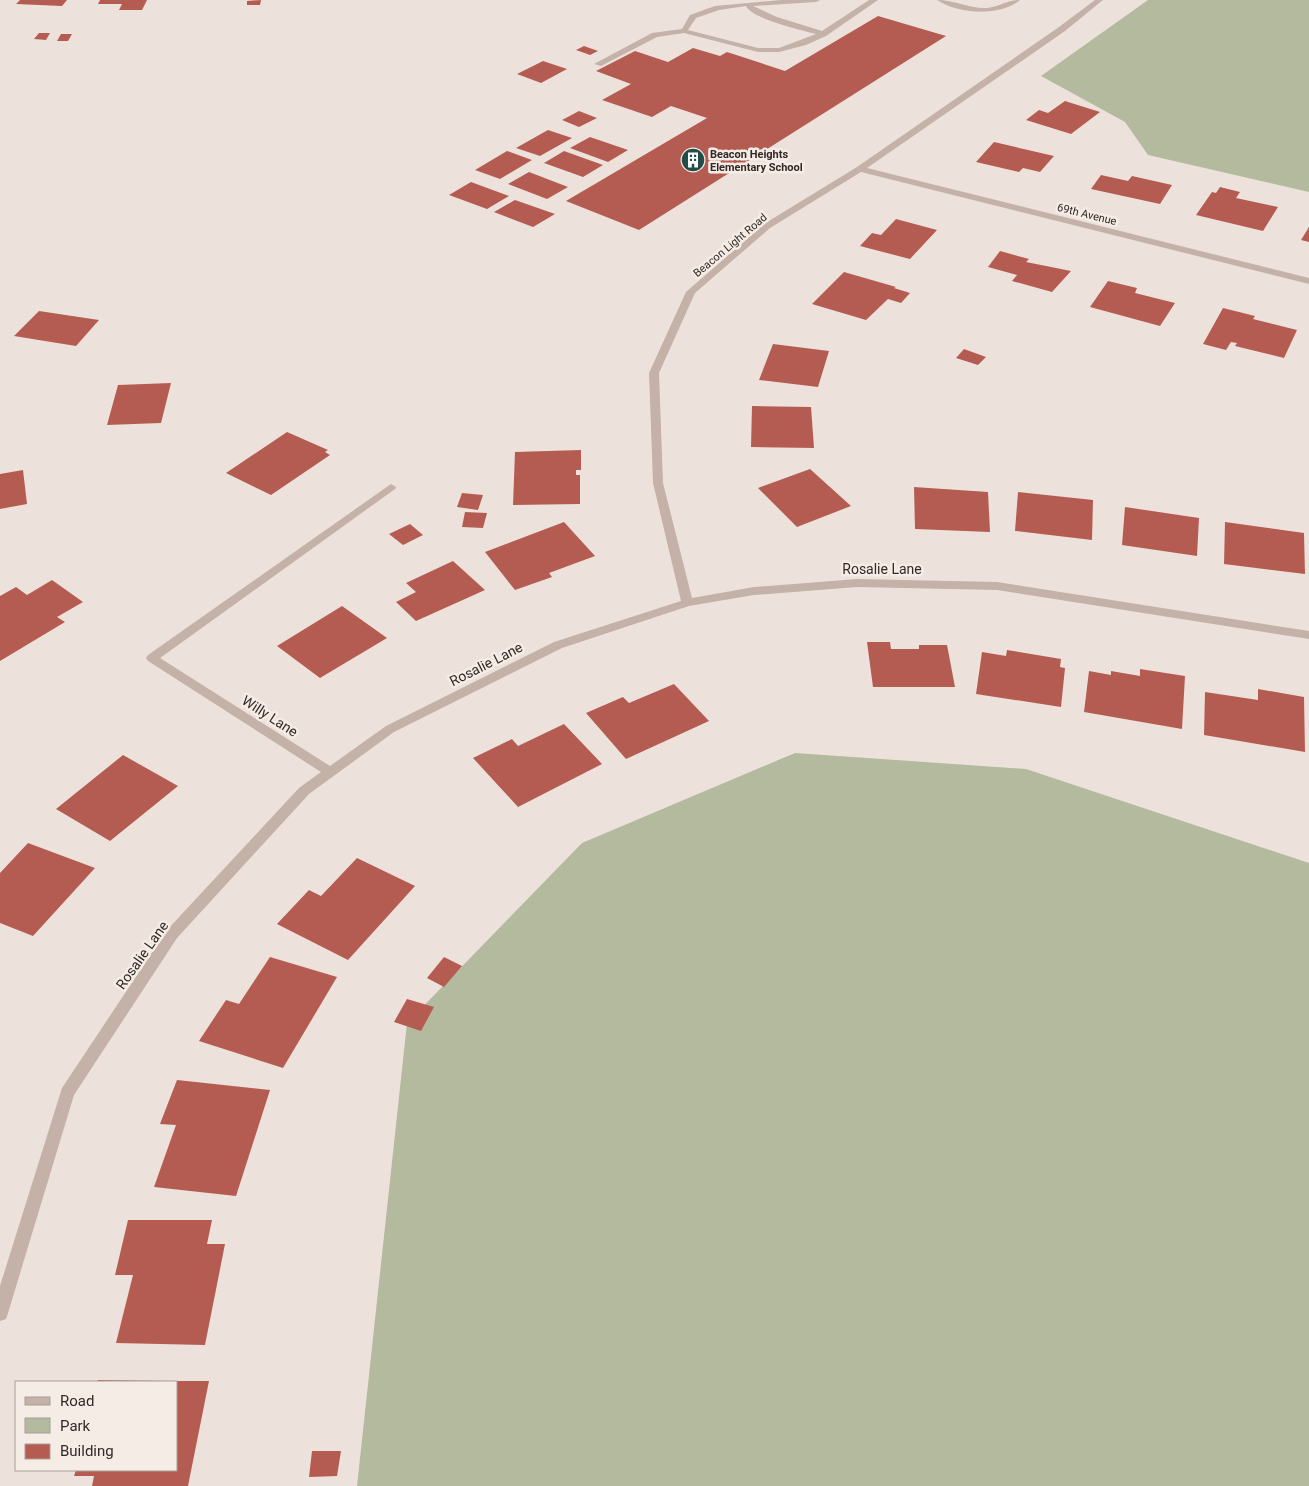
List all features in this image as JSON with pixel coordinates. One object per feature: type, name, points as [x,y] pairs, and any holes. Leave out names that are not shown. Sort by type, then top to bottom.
[{"type":"street","points":[[684,31],[692,17],[718,8],[816,0]]},
{"type":"street","points":[[598,64],[656,35],[684,31],[758,50],[779,50],[803,43],[823,34],[874,0]]},
{"type":"street","points":[[941,0],[986,12],[1002,8],[1016,0]]},
{"type":"street","name":"Beacon Light Road","points":[[687,603],[658,483],[654,372],[691,292],[767,226],[860,169],[1062,29],[1099,0]]},
{"type":"street","points":[[749,4],[751,9],[774,19],[823,34]]},
{"type":"street","name":"69th Avenue","points":[[860,169],[1309,281]]},
{"type":"street","name":"Willy Lane","points":[[330,772],[152,658],[391,487]]},
{"type":"street","name":"Rosalie Lane","points":[[0,1313],[67,1094],[172,934],[304,791],[390,729],[558,645],[687,603],[754,591],[858,583],[997,586],[1309,634]]},
{"type":"green space","points":[[1148,0],[1309,0],[1309,192],[1148,155],[1125,122],[1041,76]]},
{"type":"green space","points":[[795,753],[1026,769],[1309,863],[1309,1486],[357,1486],[407,1023],[582,843]]},
{"type":"building","points":[[20,0],[67,0],[62,6],[16,4]]},
{"type":"building","points":[[100,0],[147,0],[142,10],[119,10],[122,4],[98,4]]},
{"type":"building","points":[[261,0],[260,5],[247,5],[247,1]]},
{"type":"building","name":"Beacon Heights Elementary School","points":[[878,16],[946,36],[639,230],[566,201],[707,118],[671,106],[652,117],[602,100],[631,84],[596,71],[635,51],[668,62],[693,48],[720,56],[727,52],[785,71]]},
{"type":"building","points":[[39,33],[50,33],[46,40],[34,39]]},
{"type":"building","points":[[61,34],[72,34],[68,41],[57,41]]},
{"type":"building","points":[[584,46],[598,51],[590,55],[576,50]]},
{"type":"building","points":[[543,61],[567,69],[541,83],[517,74]]},
{"type":"building","points":[[1065,101],[1100,112],[1071,134],[1026,120],[1039,110],[1048,113]]},
{"type":"building","points":[[579,111],[597,118],[579,127],[562,120]]},
{"type":"building","points":[[548,130],[572,138],[540,156],[516,148]]},
{"type":"building","points":[[590,137],[628,150],[608,162],[570,148]]},
{"type":"building","points":[[994,142],[1054,156],[1040,172],[1023,168],[1019,172],[976,162]]},
{"type":"building","points":[[507,151],[532,160],[500,179],[475,170]]},
{"type":"building","points":[[564,151],[603,165],[583,177],[544,163]]},
{"type":"building","points":[[529,172],[568,187],[547,199],[508,184]]},
{"type":"building","points":[[1101,175],[1128,181],[1132,176],[1172,185],[1160,204],[1091,189]]},
{"type":"building","points":[[471,182],[509,196],[487,209],[449,195]]},
{"type":"building","points":[[1220,187],[1240,192],[1236,198],[1278,207],[1263,231],[1196,215],[1212,192],[1216,193]]},
{"type":"building","points":[[515,200],[555,214],[533,227],[494,212]]},
{"type":"building","points":[[896,219],[937,230],[910,259],[860,246],[872,233],[881,235]]},
{"type":"building","points":[[1309,227],[1309,242],[1301,240]]},
{"type":"building","points":[[1000,251],[1029,259],[1026,262],[1071,271],[1052,292],[1012,281],[1017,275],[988,267]]},
{"type":"building","points":[[844,272],[910,293],[901,303],[888,299],[866,320],[812,304]]},
{"type":"building","points":[[1108,281],[1137,288],[1135,293],[1175,303],[1160,326],[1090,307]]},
{"type":"building","points":[[1223,308],[1255,316],[1253,319],[1297,330],[1284,358],[1235,346],[1237,343],[1231,342],[1226,350],[1203,344]]},
{"type":"building","points":[[39,311],[99,320],[76,346],[14,336]]},
{"type":"building","points":[[773,344],[829,351],[818,387],[759,380]]},
{"type":"building","points":[[964,349],[986,357],[978,365],[956,358]]},
{"type":"building","points":[[171,383],[161,423],[107,425],[118,385]]},
{"type":"building","points":[[752,406],[811,407],[814,448],[751,447]]},
{"type":"building","points":[[287,432],[328,450],[325,452],[330,455],[271,495],[226,473]]},
{"type":"building","points":[[581,450],[581,470],[576,470],[576,475],[580,475],[580,504],[513,505],[515,452]]},
{"type":"building","points":[[810,469],[851,506],[797,527],[758,488]]},
{"type":"building","points":[[23,470],[27,504],[0,509],[0,474]]},
{"type":"building","points":[[914,487],[988,492],[990,532],[915,529]]},
{"type":"building","points":[[1018,492],[1093,500],[1092,540],[1015,531]]},
{"type":"building","points":[[462,493],[483,495],[478,510],[457,507]]},
{"type":"building","points":[[1125,507],[1199,518],[1197,556],[1122,545]]},
{"type":"building","points":[[465,512],[487,513],[483,528],[462,527]]},
{"type":"building","points":[[564,522],[595,556],[549,573],[552,577],[515,590],[485,552]]},
{"type":"building","points":[[1225,522],[1304,533],[1305,574],[1224,564]]},
{"type":"building","points":[[410,524],[423,535],[403,545],[389,534]]},
{"type":"building","points":[[453,561],[485,590],[416,621],[396,602],[416,592],[406,583]]},
{"type":"building","points":[[52,580],[83,602],[57,617],[65,622],[0,661],[0,596],[16,587],[27,595]]},
{"type":"building","points":[[342,606],[387,638],[320,678],[277,646]]},
{"type":"building","points":[[867,642],[890,642],[891,649],[919,649],[919,645],[947,645],[955,687],[873,687]]},
{"type":"building","points":[[1007,650],[1061,659],[1060,667],[1065,668],[1061,707],[976,694],[982,652],[1006,656]]},
{"type":"building","points":[[1140,669],[1185,676],[1182,729],[1084,712],[1089,671],[1111,675],[1111,671],[1140,676]]},
{"type":"building","points":[[674,684],[709,721],[626,759],[586,713],[623,697],[629,703]]},
{"type":"building","points":[[1258,689],[1304,697],[1305,752],[1204,735],[1205,692],[1258,700]]},
{"type":"building","points":[[564,724],[602,764],[518,807],[473,758],[512,739],[518,746]]},
{"type":"building","points":[[123,755],[178,786],[110,841],[56,809]]},
{"type":"building","points":[[28,843],[95,868],[33,936],[0,923],[0,873]]},
{"type":"building","points":[[357,858],[415,886],[348,960],[277,924],[309,890],[321,896]]},
{"type":"building","points":[[270,957],[337,977],[283,1068],[199,1041],[226,1000],[239,1004]]},
{"type":"building","points":[[444,957],[462,966],[444,987],[427,978]]},
{"type":"building","points":[[407,999],[434,1007],[421,1031],[394,1022]]},
{"type":"building","points":[[177,1080],[270,1090],[236,1196],[154,1187],[176,1125],[160,1124]]},
{"type":"building","points":[[128,1220],[212,1220],[207,1244],[225,1244],[205,1345],[116,1343],[133,1275],[115,1275]]},
{"type":"building","points":[[98,1380],[166,1381],[98,1381]]},
{"type":"building","points":[[178,1381],[209,1381],[188,1486],[92,1486],[94,1476],[74,1476],[76,1471],[178,1471]]},
{"type":"building","points":[[312,1451],[341,1451],[337,1476],[309,1477]]},
{"type":"place","name":"Beacon Heights Elementary School","points":[[693,160]]}]
